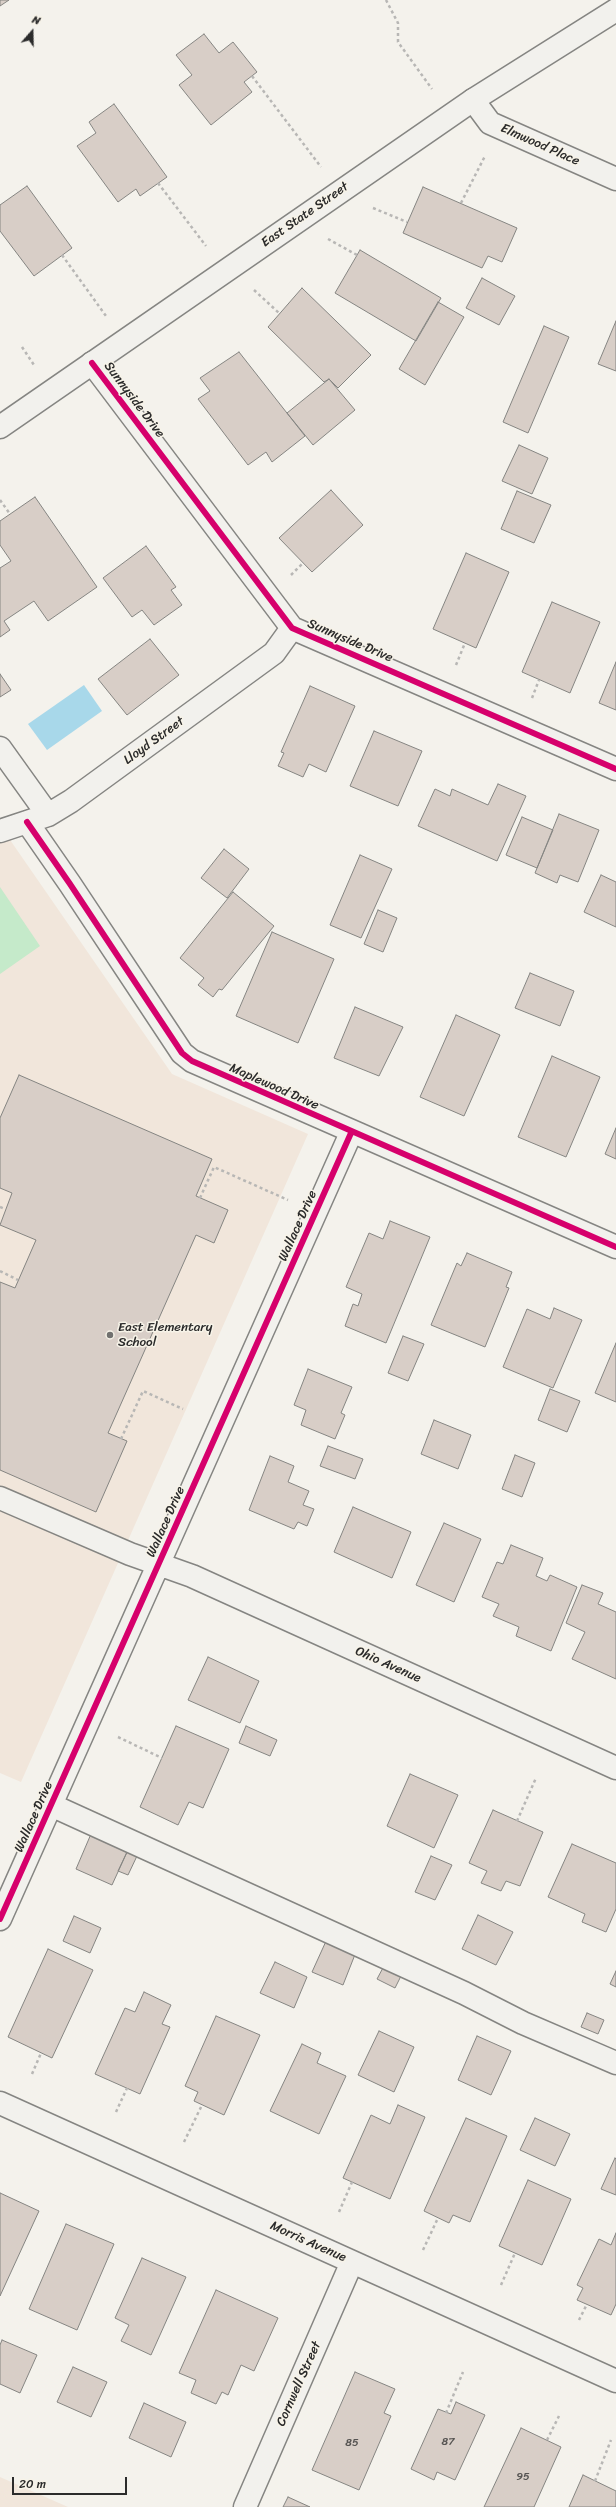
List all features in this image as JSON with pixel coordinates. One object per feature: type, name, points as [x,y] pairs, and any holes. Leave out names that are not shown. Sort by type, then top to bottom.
[{"type":"street","name":"East State Street","points":[[0,427],[473,100],[616,10]]},
{"type":"street","name":"Elmwood Place","points":[[473,100],[490,123],[616,178]]},
{"type":"street","name":"Sunnyside Drive","points":[[92,363],[292,628],[616,769]]},
{"type":"street","name":"Lloyd Street","points":[[0,831],[48,815],[78,796],[274,653],[292,628]]},
{"type":"street","points":[[0,748],[48,815]]},
{"type":"street","name":"Maplewood Drive","points":[[26,822],[70,884],[182,1053],[206,1069],[616,1247]]},
{"type":"street","name":"Wallace Drive","points":[[0,1919],[351,1132]]},
{"type":"street","name":"Ohio Avenue","points":[[0,1498],[159,1565],[197,1579],[616,1768]]},
{"type":"street","points":[[51,1805],[457,1990],[524,2023],[616,2063]]},
{"type":"street","name":"Morris Avenue","points":[[0,2103],[616,2381]]},
{"type":"street","name":"Cornwell Street","points":[[245,2507],[352,2262]]},
{"type":"path","points":[[386,0],[398,23],[398,42],[432,89]]},
{"type":"path","points":[[252,76],[321,169]]},
{"type":"path","points":[[461,203],[477,175]]},
{"type":"path","points":[[158,183],[206,246]]},
{"type":"path","points":[[371,207],[407,222]]},
{"type":"path","points":[[326,238],[357,255]]},
{"type":"path","points":[[62,255],[105,314]]},
{"type":"path","points":[[253,288],[279,313]]},
{"type":"path","points":[[22,347],[34,364]]},
{"type":"path","points":[[0,500],[10,514]]},
{"type":"path","points":[[455,667],[465,643]]},
{"type":"path","points":[[531,700],[539,680]]},
{"type":"path","points":[[200,1198],[214,1167],[290,1201]]},
{"type":"path","points":[[0,1207],[5,1209]]},
{"type":"path","points":[[0,1271],[18,1280]]},
{"type":"path","points":[[121,1439],[143,1391],[183,1409]]},
{"type":"path","points":[[118,1737],[162,1758]]},
{"type":"path","points":[[517,1821],[536,1778]]},
{"type":"path","points":[[32,2074],[41,2053]]},
{"type":"path","points":[[116,2112],[127,2088]]},
{"type":"path","points":[[184,2142],[202,2105]]},
{"type":"path","points":[[339,2212],[352,2182]]},
{"type":"path","points":[[424,2250],[438,2218]]},
{"type":"path","points":[[501,2285],[515,2253]]},
{"type":"path","points":[[580,2320],[587,2304]]},
{"type":"path","points":[[446,2413],[463,2372]]},
{"type":"path","points":[[547,2440],[559,2416]]},
{"type":"path","points":[[595,2481],[611,2440]]},
{"type":"shaded area","name":"East Elementary School","points":[[8,837],[172,1074],[308,1134],[21,1782],[0,1773],[0,842]]},
{"type":"shaded area","points":[[0,2477],[68,2507],[0,2507]]},
{"type":"green space","points":[[0,887],[40,946],[0,974]]},
{"type":"water","points":[[84,685],[102,711],[47,750],[28,724]]},
{"type":"building","points":[[0,0],[9,0],[0,6]]},
{"type":"building","points":[[204,34],[219,53],[233,42],[257,72],[244,82],[252,92],[211,125],[179,85],[192,75],[176,55]]},
{"type":"building","points":[[114,104],[167,177],[140,196],[136,189],[118,202],[77,146],[96,133],[89,122]]},
{"type":"building","points":[[27,186],[72,248],[34,276],[0,231],[0,205]]},
{"type":"building","points":[[423,187],[517,228],[502,262],[488,256],[482,268],[403,233]]},
{"type":"building","points":[[360,250],[441,298],[416,341],[335,293]]},
{"type":"building","points":[[482,278],[515,296],[499,325],[466,308]]},
{"type":"building","points":[[302,288],[371,355],[338,388],[329,379],[324,382],[268,327]]},
{"type":"building","points":[[438,302],[464,317],[425,385],[399,369]]},
{"type":"building","points":[[616,321],[616,371],[598,364]]},
{"type":"building","points":[[544,326],[569,337],[528,433],[503,422]]},
{"type":"building","points":[[239,352],[305,436],[272,462],[266,452],[248,465],[198,399],[210,391],[200,378]]},
{"type":"building","points":[[329,379],[355,410],[313,445],[287,413]]},
{"type":"building","points":[[519,445],[548,458],[532,494],[502,481]]},
{"type":"building","points":[[331,490],[363,525],[312,572],[279,538]]},
{"type":"building","points":[[517,491],[551,505],[534,543],[501,529]]},
{"type":"building","points":[[35,497],[97,587],[48,621],[34,601],[4,621],[10,630],[0,637],[0,568],[11,561],[0,545],[0,521]]},
{"type":"building","points":[[146,546],[176,587],[171,590],[182,605],[154,625],[142,610],[132,617],[103,578]]},
{"type":"building","points":[[466,553],[509,572],[476,648],[433,629]]},
{"type":"building","points":[[552,602],[600,622],[570,693],[522,672]]},
{"type":"building","points":[[150,639],[179,675],[127,715],[98,679]]},
{"type":"building","points":[[616,662],[616,710],[599,703]]},
{"type":"building","points":[[0,674],[11,690],[0,697]]},
{"type":"building","points":[[310,686],[355,706],[326,772],[309,764],[303,777],[278,766],[284,753],[281,752]]},
{"type":"building","points":[[374,731],[422,751],[398,806],[350,786]]},
{"type":"building","points":[[498,784],[526,796],[497,861],[418,826],[435,789],[450,796],[452,789],[488,805]]},
{"type":"building","points":[[559,814],[599,830],[578,882],[560,875],[557,883],[535,873]]},
{"type":"building","points":[[522,817],[553,830],[537,868],[506,855]]},
{"type":"building","points":[[224,849],[249,869],[227,898],[201,878]]},
{"type":"building","points":[[360,855],[392,869],[361,938],[330,925]]},
{"type":"building","points":[[601,875],[616,882],[616,927],[584,912]]},
{"type":"building","points":[[233,892],[274,926],[222,990],[219,989],[213,997],[198,985],[204,978],[180,958]]},
{"type":"building","points":[[378,910],[397,918],[383,952],[364,944]]},
{"type":"building","points":[[272,932],[334,959],[298,1043],[236,1016]]},
{"type":"building","points":[[530,973],[574,991],[560,1026],[515,1008]]},
{"type":"building","points":[[355,1007],[403,1027],[379,1076],[334,1058]]},
{"type":"building","points":[[456,1015],[500,1035],[464,1116],[420,1097]]},
{"type":"building","points":[[552,1056],[600,1077],[566,1157],[518,1137]]},
{"type":"building","points":[[19,1075],[212,1159],[196,1196],[228,1210],[214,1243],[196,1235],[108,1433],[127,1441],[96,1512],[0,1470],[0,1282],[15,1288],[36,1240],[0,1225],[12,1193],[0,1188],[0,1118]]},
{"type":"building","points":[[616,1128],[616,1159],[605,1154]]},
{"type":"building","points":[[390,1221],[430,1237],[386,1343],[345,1326],[353,1304],[358,1306],[362,1294],[346,1287],[369,1233],[383,1239]]},
{"type":"building","points":[[467,1253],[512,1272],[506,1287],[509,1288],[485,1347],[431,1325],[457,1263],[461,1266]]},
{"type":"building","points":[[554,1308],[582,1320],[553,1388],[503,1367],[527,1309],[550,1319]]},
{"type":"building","points":[[403,1336],[424,1344],[408,1381],[388,1373]]},
{"type":"building","points":[[616,1343],[616,1402],[595,1393]]},
{"type":"building","points":[[308,1369],[352,1387],[341,1413],[345,1415],[335,1439],[301,1425],[306,1410],[294,1405]]},
{"type":"building","points":[[550,1389],[580,1401],[567,1432],[538,1420]]},
{"type":"building","points":[[434,1420],[471,1435],[458,1469],[421,1454]]},
{"type":"building","points":[[328,1446],[363,1459],[355,1479],[320,1466]]},
{"type":"building","points":[[515,1455],[535,1463],[522,1497],[502,1489]]},
{"type":"building","points":[[270,1456],[294,1466],[288,1482],[309,1491],[303,1505],[314,1509],[307,1526],[298,1522],[294,1529],[249,1510]]},
{"type":"building","points":[[353,1507],[411,1532],[392,1578],[334,1552]]},
{"type":"building","points":[[444,1523],[481,1539],[454,1602],[416,1585]]},
{"type":"building","points":[[511,1545],[543,1558],[536,1576],[547,1581],[550,1575],[577,1587],[551,1651],[516,1636],[519,1627],[493,1616],[499,1604],[482,1597],[497,1562],[503,1564]]},
{"type":"building","points":[[582,1585],[603,1593],[598,1604],[616,1612],[616,1679],[572,1659],[585,1632],[566,1623]]},
{"type":"building","points":[[208,1657],[259,1681],[240,1723],[188,1700]]},
{"type":"building","points":[[176,1726],[229,1749],[203,1808],[189,1802],[178,1825],[140,1807]]},
{"type":"building","points":[[246,1726],[277,1740],[270,1756],[239,1743]]},
{"type":"building","points":[[410,1774],[458,1795],[434,1848],[387,1826]]},
{"type":"building","points":[[493,1810],[543,1832],[520,1886],[506,1881],[501,1891],[481,1883],[487,1871],[469,1863]]},
{"type":"building","points":[[91,1834],[128,1850],[112,1885],[76,1869]]},
{"type":"building","points":[[572,1844],[616,1863],[616,1909],[606,1932],[582,1922],[585,1914],[548,1897]]},
{"type":"building","points":[[127,1852],[137,1856],[128,1875],[118,1871]]},
{"type":"building","points":[[431,1856],[452,1865],[435,1900],[415,1892]]},
{"type":"building","points":[[478,1915],[513,1932],[496,1965],[462,1949]]},
{"type":"building","points":[[74,1916],[101,1928],[90,1953],[63,1941]]},
{"type":"building","points":[[327,1939],[356,1952],[343,1985],[312,1972]]},
{"type":"building","points":[[48,1949],[93,1970],[52,2058],[8,2037]]},
{"type":"building","points":[[275,1962],[307,1977],[294,2008],[260,1993]]},
{"type":"building","points":[[384,1966],[402,1974],[395,1988],[377,1979]]},
{"type":"building","points":[[616,1971],[616,1987],[610,1984]]},
{"type":"building","points":[[144,1992],[171,2005],[162,2024],[170,2027],[140,2094],[95,2074],[125,2008],[135,2012]]},
{"type":"building","points":[[587,2013],[604,2020],[598,2034],[581,2027]]},
{"type":"building","points":[[216,2016],[260,2035],[224,2115],[194,2101],[198,2092],[185,2086]]},
{"type":"building","points":[[379,2031],[414,2047],[394,2092],[358,2075]]},
{"type":"building","points":[[477,2036],[511,2051],[491,2095],[458,2080]]},
{"type":"building","points":[[302,2044],[321,2053],[317,2063],[346,2076],[319,2134],[270,2111]]},
{"type":"building","points":[[398,2105],[425,2117],[390,2199],[343,2178],[371,2115],[390,2124]]},
{"type":"building","points":[[466,2118],[507,2136],[470,2222],[453,2215],[449,2223],[424,2211]]},
{"type":"building","points":[[535,2118],[570,2134],[555,2166],[520,2150]]},
{"type":"building","points":[[615,2158],[616,2159],[616,2195],[601,2189]]},
{"type":"building","points":[[528,2180],[571,2199],[542,2265],[499,2246]]},
{"type":"building","points":[[0,2193],[39,2211],[0,2296]]},
{"type":"building","points":[[66,2224],[114,2244],[77,2330],[29,2309]]},
{"type":"building","points":[[616,2233],[616,2304],[611,2315],[577,2300],[583,2288],[577,2285],[599,2239],[611,2245]]},
{"type":"building","points":[[142,2258],[186,2277],[151,2355],[121,2341],[129,2325],[115,2318]]},
{"type":"building","points":[[216,2290],[278,2318],[254,2371],[241,2365],[228,2395],[222,2392],[216,2404],[191,2393],[196,2380],[179,2373]]},
{"type":"building","points":[[2,2340],[37,2355],[20,2393],[0,2384],[0,2345]]},
{"type":"building","points":[[73,2367],[107,2382],[91,2417],[57,2402]]},
{"type":"building","points":[[355,2372],[395,2389],[384,2413],[391,2416],[359,2490],[312,2470]]},
{"type":"building","points":[[456,2402],[485,2415],[455,2480],[437,2472],[434,2480],[411,2469],[438,2409],[451,2414]]},
{"type":"building","points":[[144,2403],[186,2422],[171,2457],[129,2438]]},
{"type":"building","points":[[521,2428],[561,2447],[534,2507],[484,2507]]},
{"type":"building","points":[[583,2475],[616,2491],[616,2507],[569,2507]]},
{"type":"building","points":[[288,2497],[310,2507],[283,2507]]},
{"type":"cycle path","points":[[92,363],[292,628],[616,769]]},
{"type":"cycle path","points":[[27,822],[182,1053],[192,1061],[616,1247]]},
{"type":"cycle path","points":[[0,1919],[351,1133]]},
{"type":"place","name":"East Elementary School","points":[[110,1335]]}]
